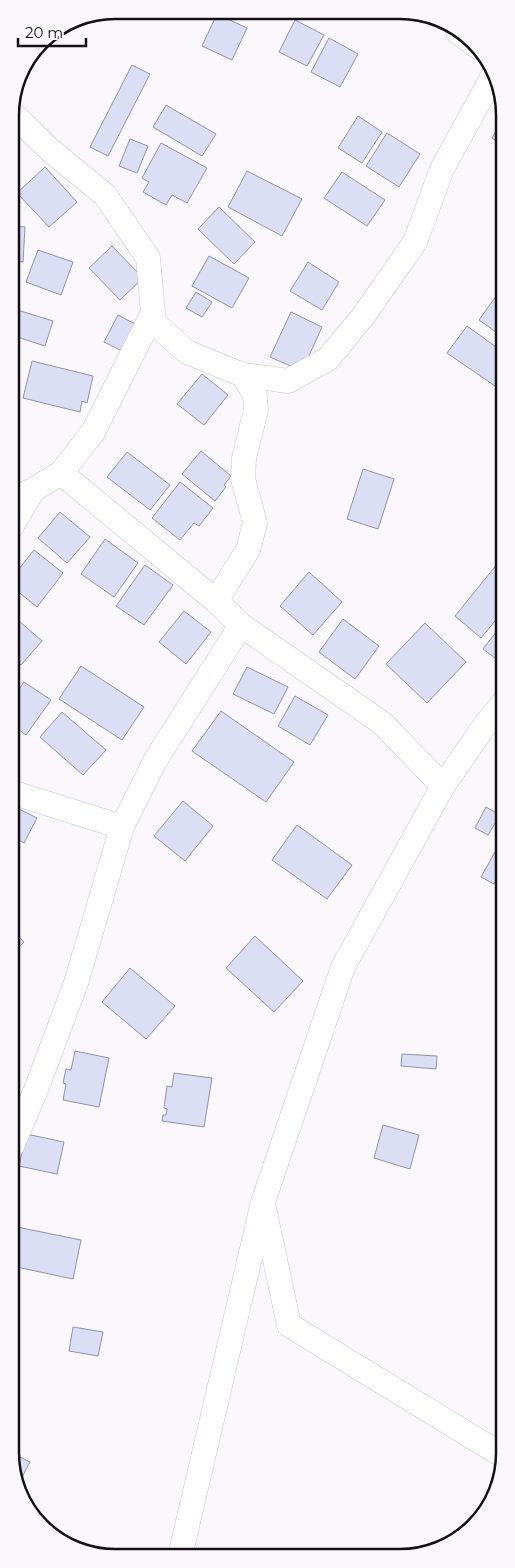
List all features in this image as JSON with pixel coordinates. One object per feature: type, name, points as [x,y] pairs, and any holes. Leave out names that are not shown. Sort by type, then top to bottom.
[{"type":"street","points":[[150,319],[187,352],[242,375],[288,381],[328,359],[364,315],[415,242],[442,169],[490,82]]},
{"type":"street","points":[[19,120],[49,149],[105,194],[148,258],[153,313],[93,432],[61,473],[33,490],[19,496]]},
{"type":"street","points":[[216,601],[248,550],[255,523],[243,479],[244,458],[256,410],[255,395],[242,375]]},
{"type":"street","points":[[61,473],[216,601],[241,625],[382,723],[443,786]]},
{"type":"street","points":[[19,514],[33,490]]},
{"type":"street","points":[[19,1129],[76,983],[122,827],[155,761],[241,625]]},
{"type":"street","points":[[182,1549],[262,1202],[343,967],[443,786],[496,712]]},
{"type":"street","points":[[19,795],[122,827]]},
{"type":"street","points":[[262,1202],[289,1326],[496,1452]]},
{"type":"building","points":[[215,19],[228,19],[247,28],[232,60],[202,46]]},
{"type":"building","points":[[295,20],[324,35],[307,66],[279,52]]},
{"type":"building","points":[[329,38],[358,54],[340,87],[311,72]]},
{"type":"building","points":[[132,65],[150,74],[108,156],[90,147]]},
{"type":"building","points":[[166,105],[216,134],[202,156],[153,127]]},
{"type":"building","points":[[358,116],[382,132],[362,163],[338,148]]},
{"type":"building","points":[[496,131],[496,141],[492,138]]},
{"type":"building","points":[[387,133],[420,154],[399,187],[366,166]]},
{"type":"building","points":[[130,139],[148,146],[137,173],[119,166]]},
{"type":"building","points":[[161,143],[207,168],[187,203],[172,195],[166,205],[143,192],[149,182],[142,178]]},
{"type":"building","points":[[45,167],[77,202],[49,227],[19,195],[19,191]]},
{"type":"building","points":[[247,171],[302,199],[282,236],[228,207]]},
{"type":"building","points":[[342,172],[385,200],[367,226],[324,198]]},
{"type":"building","points":[[219,207],[255,242],[234,264],[198,229]]},
{"type":"building","points":[[19,227],[25,227],[23,262],[19,262]]},
{"type":"building","points":[[112,246],[143,278],[120,300],[89,268]]},
{"type":"building","points":[[38,250],[73,262],[61,295],[26,282]]},
{"type":"building","points":[[209,256],[249,278],[232,308],[192,286]]},
{"type":"building","points":[[308,262],[339,282],[322,310],[290,291]]},
{"type":"building","points":[[196,292],[212,302],[202,317],[186,308]]},
{"type":"building","points":[[496,296],[496,332],[479,320]]},
{"type":"building","points":[[19,311],[53,321],[45,346],[19,338]]},
{"type":"building","points":[[291,312],[322,327],[302,371],[270,357]]},
{"type":"building","points":[[118,315],[141,327],[128,354],[104,342]]},
{"type":"building","points":[[467,326],[496,347],[496,384],[495,386],[447,353]]},
{"type":"building","points":[[32,361],[93,376],[87,403],[82,401],[80,412],[23,398]]},
{"type":"building","points":[[202,374],[228,395],[204,425],[177,404]]},
{"type":"building","points":[[201,451],[231,476],[224,485],[226,487],[215,501],[182,474]]},
{"type":"building","points":[[127,452],[170,485],[150,510],[107,477]]},
{"type":"building","points":[[363,469],[394,479],[378,529],[347,519]]},
{"type":"building","points":[[180,482],[213,508],[199,526],[194,523],[180,540],[152,518]]},
{"type":"building","points":[[60,512],[90,537],[67,563],[38,538]]},
{"type":"building","points":[[105,539],[138,563],[114,597],[81,574]]},
{"type":"building","points":[[34,550],[63,573],[37,607],[19,592],[19,569]]},
{"type":"building","points":[[145,565],[173,585],[144,625],[116,606]]},
{"type":"building","points":[[496,565],[496,620],[481,638],[455,616]]},
{"type":"building","points":[[309,572],[342,602],[313,635],[280,606]]},
{"type":"building","points":[[184,611],[211,632],[186,664],[159,642]]},
{"type":"building","points":[[343,619],[379,646],[355,679],[319,652]]},
{"type":"building","points":[[19,621],[42,641],[21,665],[19,663]]},
{"type":"building","points":[[425,623],[466,662],[427,703],[386,664]]},
{"type":"building","points":[[496,632],[496,659],[483,649]]},
{"type":"building","points":[[81,666],[144,707],[122,740],[59,699]]},
{"type":"building","points":[[247,667],[288,687],[274,714],[233,694]]},
{"type":"building","points":[[24,682],[51,700],[26,735],[19,730],[19,689]]},
{"type":"building","points":[[295,696],[328,715],[310,745],[278,726]]},
{"type":"building","points":[[221,711],[294,762],[266,802],[192,751]]},
{"type":"building","points":[[62,712],[106,750],[83,775],[40,737]]},
{"type":"building","points":[[183,801],[213,826],[185,861],[154,836]]},
{"type":"building","points":[[486,807],[496,813],[496,822],[488,835],[475,828]]},
{"type":"building","points":[[19,809],[37,818],[24,843],[19,840]]},
{"type":"building","points":[[297,825],[352,865],[327,899],[272,860]]},
{"type":"building","points":[[496,853],[496,881],[494,884],[481,877]]},
{"type":"building","points":[[255,936],[303,981],[274,1012],[226,968]]},
{"type":"building","points":[[19,937],[24,942],[19,947]]},
{"type":"building","points":[[130,968],[175,1006],[146,1039],[102,1002]]},
{"type":"building","points":[[75,1051],[109,1058],[99,1107],[63,1100],[66,1084],[63,1083],[66,1069],[71,1070]]},
{"type":"building","points":[[402,1054],[437,1056],[436,1069],[401,1066]]},
{"type":"building","points":[[174,1073],[212,1078],[204,1127],[162,1121],[167,1109],[164,1108],[167,1086],[172,1087]]},
{"type":"building","points":[[383,1125],[419,1135],[410,1169],[374,1158]]},
{"type":"building","points":[[26,1134],[64,1142],[57,1174],[19,1166]]},
{"type":"building","points":[[19,1227],[81,1240],[73,1279],[19,1267]]},
{"type":"building","points":[[73,1327],[103,1332],[98,1356],[69,1351]]},
{"type":"building","points":[[19,1456],[30,1462],[22,1477]]}]
